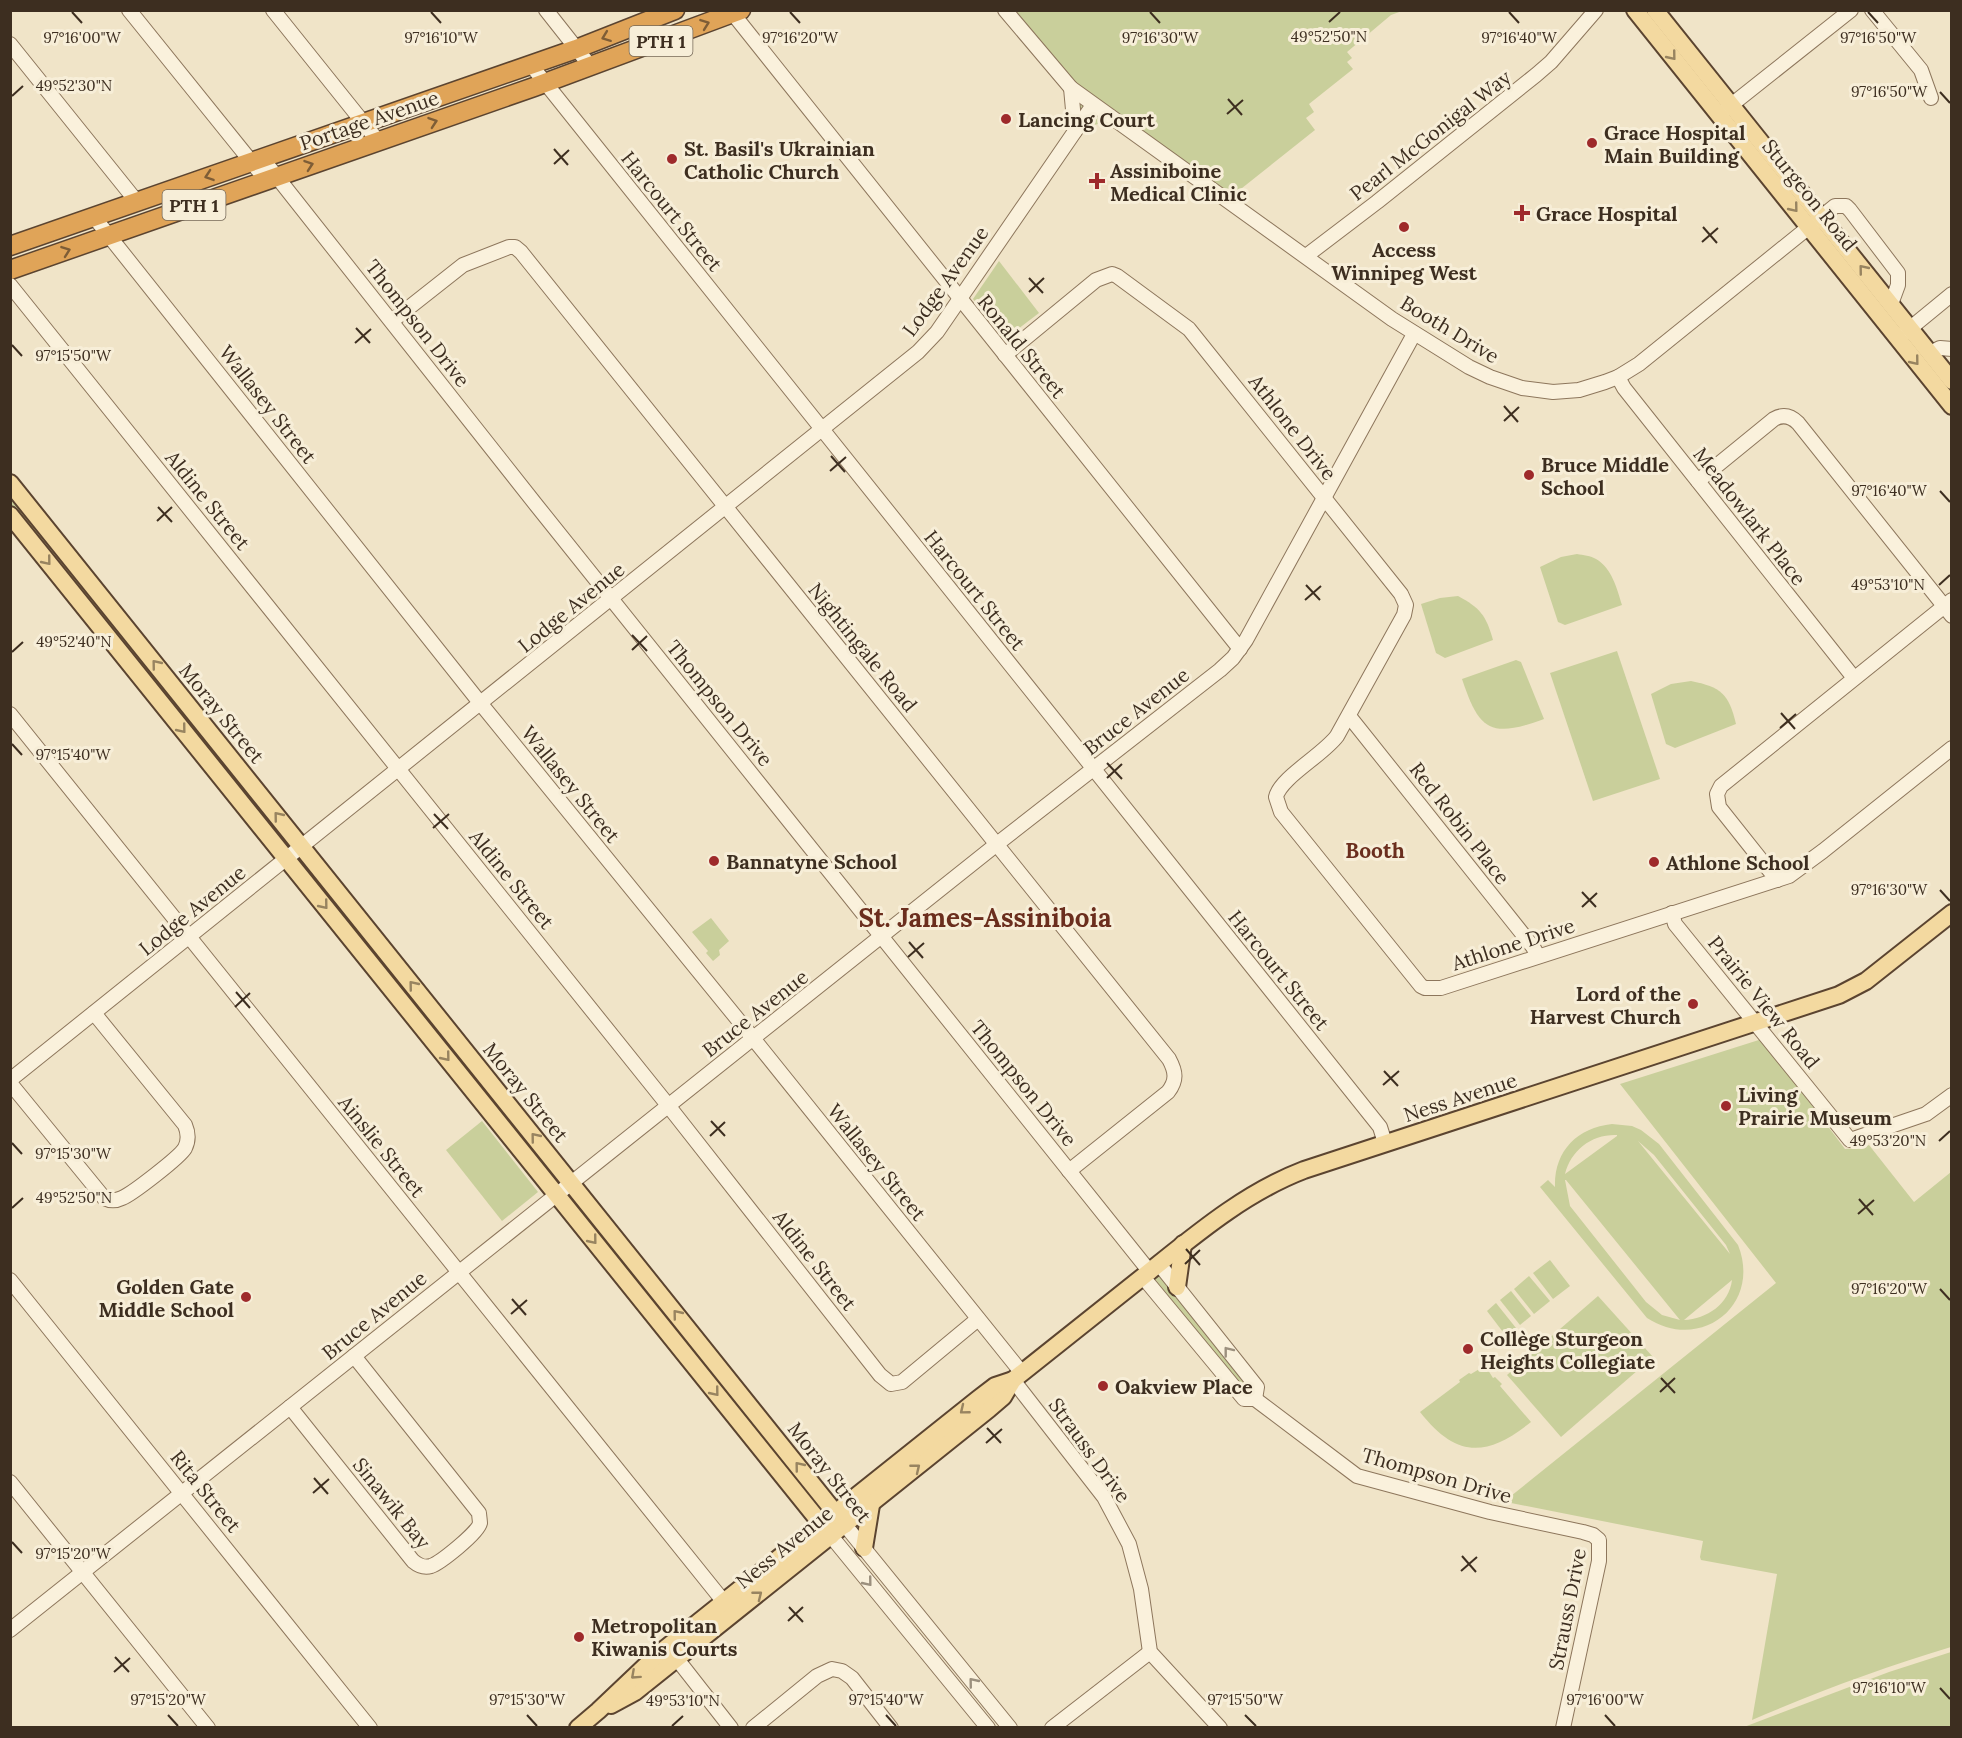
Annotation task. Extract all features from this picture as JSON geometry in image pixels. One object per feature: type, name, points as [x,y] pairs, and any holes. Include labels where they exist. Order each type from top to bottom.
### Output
[{"type":"highway","name":"Portage Avenue","points":[[10,246],[531,65],[675,10]]},
{"type":"highway","name":"Portage Avenue","points":[[17,268],[591,67],[734,12]]},
{"type":"main road","name":"Sturgeon Road","points":[[1635,10],[1725,110],[1904,333],[1952,406]]},
{"type":"main road","name":"Sturgeon Road","points":[[1655,10],[1725,110]]},
{"type":"main road","name":"Sturgeon Road","points":[[1814,221],[1891,304],[1904,333],[1930,353],[1952,381]]},
{"type":"main road","name":"Moray Street","points":[[10,483],[841,1518]]},
{"type":"main road","name":"Moray Street","points":[[10,515],[826,1530]]},
{"type":"main road","name":"Ness Avenue","points":[[598,1712],[635,1692],[677,1659],[995,1386],[1017,1376],[1183,1244],[1260,1190],[1296,1173],[1385,1143],[1823,1001],[1852,989],[1890,963],[1952,913]]},
{"type":"main road","points":[[1177,1287],[1183,1244]]},
{"type":"main road","name":"Ness Avenue","points":[[841,1518],[871,1505],[1003,1397],[1017,1376]]},
{"type":"main road","points":[[864,1548],[871,1505]]},
{"type":"main road","name":"Ness Avenue","points":[[578,1728],[598,1712],[656,1656],[724,1602],[826,1530]]},
{"type":"street","name":"Thompson Drive","points":[[129,10],[392,321],[1150,1271],[1244,1399],[1256,1399],[1357,1476],[1490,1512],[1593,1536]]},
{"type":"street","points":[[273,10],[378,141]]},
{"type":"street","points":[[546,10],[591,67]]},
{"type":"street","name":"Booth Drive","points":[[1005,10],[1071,88],[1094,105],[1414,334],[1469,367],[1522,388],[1539,391],[1567,391],[1618,377],[1639,364],[1814,221]]},
{"type":"street","name":"Pearl McGonigal Way","points":[[1306,256],[1536,75],[1551,62],[1596,10]]},
{"type":"street","points":[[1725,110],[1851,10]]},
{"type":"street","points":[[1872,10],[1921,70],[1931,98]]},
{"type":"street","name":"Ronald Street","points":[[734,12],[1240,649]]},
{"type":"street","points":[[10,44],[137,202]]},
{"type":"street","name":"Harcourt Street","points":[[531,65],[1380,1128],[1385,1143]]},
{"type":"street","points":[[1071,88],[1075,131]]},
{"type":"street","name":"Lodge Avenue","points":[[10,1082],[929,342],[1094,105]]},
{"type":"street","name":"Sturgeon Road","points":[[1814,221],[1835,206],[1846,206],[1850,210],[1898,273],[1898,285],[1891,304]]},
{"type":"street","name":"Wallasey Street","points":[[94,217],[481,704],[978,1319],[1017,1376]]},
{"type":"street","name":"Nightingale Road","points":[[392,321],[463,265],[506,248],[517,249],[1169,1059],[1175,1070],[1175,1082],[1168,1092],[1069,1171]]},
{"type":"street","points":[[10,251],[17,268]]},
{"type":"street","name":"Athlone Drive","points":[[1005,355],[1096,280],[1112,274],[1118,276],[1189,329],[1401,594],[1406,605],[1404,615],[1330,746]]},
{"type":"street","name":"Aldine Street","points":[[10,285],[887,1381],[896,1384],[902,1382],[978,1319]]},
{"type":"street","points":[[1904,333],[1952,294]]},
{"type":"street","name":"Bruce Avenue","points":[[10,1630],[997,844],[1220,670],[1240,649],[1414,334]]},
{"type":"street","points":[[1930,353],[1940,348],[1952,349]]},
{"type":"street","name":"Meadowlark Place","points":[[1618,377],[1624,388],[1854,678]]},
{"type":"street","points":[[1698,481],[1774,419],[1785,416],[1791,418],[1806,433],[1949,608],[1854,678],[1721,786],[1717,794],[1719,807],[1777,880]]},
{"type":"street","name":"Ainslie Street","points":[[10,714],[724,1602]]},
{"type":"street","name":"Red Robin Place","points":[[1349,716],[1533,947],[1538,957]]},
{"type":"street","name":"Athlone Drive","points":[[1370,741],[1354,735],[1330,746],[1281,786],[1276,797],[1277,806],[1421,986],[1425,988],[1441,988],[1777,880],[1798,870],[1952,748]]},
{"type":"street","name":"Prairie View Road","points":[[1671,913],[1675,924],[1850,1140],[1926,1113],[1952,1095]]},
{"type":"street","points":[[10,1082],[104,1198],[110,1201],[125,1197],[176,1156],[187,1142],[188,1131],[185,1125],[94,1013]]},
{"type":"street","name":"Thompson Drive","points":[[1150,1271],[1177,1287],[1257,1387],[1256,1399]]},
{"type":"street","name":"Rita Street","points":[[10,1280],[370,1728]]},
{"type":"street","name":"Sinawik Bay","points":[[290,1407],[413,1562],[423,1567],[432,1566],[441,1560],[476,1530],[480,1522],[479,1513],[354,1356]]},
{"type":"street","name":"Strauss Drive","points":[[1017,1376],[1104,1497],[1129,1544],[1143,1598],[1150,1652]]},
{"type":"street","points":[[10,1482],[208,1728]]},
{"type":"street","name":"Moray Street","points":[[841,1518],[1010,1728]]},
{"type":"street","name":"Moray Street","points":[[826,1530],[988,1728]]},
{"type":"street","name":"Strauss Drive","points":[[1563,1728],[1599,1561],[1599,1540],[1593,1536]]},
{"type":"street","points":[[1052,1728],[1150,1652],[1220,1728]]},
{"type":"street","points":[[677,1659],[731,1728]]},
{"type":"street","points":[[753,1728],[817,1676],[832,1669],[842,1671],[852,1678],[891,1728]]},
{"type":"green space","points":[[1005,11],[1402,11],[1391,15],[1347,52],[1352,58],[1347,62],[1353,69],[1309,104],[1314,112],[1306,118],[1315,130],[1227,200],[1114,119],[1075,131],[1071,88]]},
{"type":"green space","points":[[999,261],[1039,313],[1005,339],[973,299]]},
{"type":"green space","points":[[10,494],[254,796],[249,798],[223,770],[11,504]]},
{"type":"green space","points":[[1577,554],[1594,558],[1602,563],[1613,579],[1622,605],[1565,625],[1558,622],[1540,567],[1561,557]]},
{"type":"green space","points":[[1458,596],[1472,604],[1481,613],[1488,624],[1493,640],[1445,658],[1436,653],[1421,604],[1440,598]]},
{"type":"green space","points":[[1617,651],[1660,779],[1593,801],[1550,673]]},
{"type":"green space","points":[[1516,660],[1521,662],[1544,719],[1511,728],[1499,729],[1489,726],[1474,710],[1462,679]]},
{"type":"green space","points":[[1691,681],[1717,689],[1727,699],[1736,724],[1675,748],[1666,744],[1651,694],[1671,684]]},
{"type":"green space","points":[[341,911],[367,938],[522,1131],[519,1134],[497,1111],[338,913]]},
{"type":"green space","points":[[711,918],[729,941],[719,950],[720,955],[713,961],[706,953],[708,951],[692,932]]},
{"type":"green space","name":"Living Prairie Museum","points":[[1762,1039],[1845,1149],[1869,1145],[1914,1202],[1951,1172],[1951,1647],[1851,1680],[1752,1720],[1777,1574],[1701,1560],[1703,1541],[1506,1502],[1508,1501],[1506,1500],[1776,1283],[1620,1084]]},
{"type":"green space","points":[[482,1121],[538,1192],[502,1221],[446,1150]]},
{"type":"green space","points":[[1612,1124],[1632,1126],[1659,1144],[1738,1245],[1743,1267],[1742,1287],[1734,1304],[1722,1317],[1706,1326],[1687,1330],[1667,1327],[1647,1318],[1540,1187],[1548,1180],[1555,1187],[1556,1174],[1563,1152],[1578,1136],[1599,1126]],"holes":[[[1608,1135],[1617,1136],[1565,1174],[1577,1151],[1591,1141]],[[1638,1141],[1654,1155],[1726,1245],[1730,1254]],[[1565,1180],[1680,1320],[1662,1315],[1646,1302],[1570,1206]],[[1732,1280],[1730,1289],[1716,1309],[1701,1317],[1684,1320]]]},
{"type":"green space","points":[[1550,1260],[1570,1286],[1553,1299],[1533,1273]]},
{"type":"green space","points":[[1159,1264],[1257,1387],[1244,1399],[1149,1284]]},
{"type":"green space","points":[[1529,1276],[1550,1301],[1534,1314],[1514,1289]]},
{"type":"green space","points":[[1511,1291],[1531,1316],[1520,1325],[1500,1300]]},
{"type":"green space","points":[[1598,1296],[1653,1357],[1561,1437],[1507,1375]]},
{"type":"green space","points":[[1496,1303],[1516,1328],[1506,1336],[1487,1311]]},
{"type":"green space","points":[[1481,1368],[1488,1370],[1493,1378],[1495,1377],[1502,1384],[1500,1386],[1531,1422],[1500,1442],[1486,1447],[1473,1448],[1460,1445],[1447,1438],[1420,1412],[1460,1382],[1459,1380]]},
{"type":"green space","points":[[1951,1652],[1951,1727],[1744,1727],[1889,1672]]},
{"type":"place","name":"Lancing Court","points":[[1006,119]]},
{"type":"place","name":"Grace Hospital Main Building","points":[[1592,143]]},
{"type":"place","name":"St. Basil's Ukrainian Catholic Church","points":[[672,159]]},
{"type":"place","name":"Assiniboine Medical Clinic","points":[[1097,181]]},
{"type":"place","name":"Grace Hospital","points":[[1522,213]]},
{"type":"place","name":"Access Winnipeg West","points":[[1404,227]]},
{"type":"place","name":"Bruce Middle School","points":[[1529,475]]},
{"type":"place","name":"Bannatyne School","points":[[714,861]]},
{"type":"place","name":"Athlone School","points":[[1654,862]]},
{"type":"place","name":"Lord of the Harvest Church","points":[[1693,1004]]},
{"type":"place","name":"Living Prairie Museum","points":[[1726,1106]]},
{"type":"place","name":"Golden Gate Middle School","points":[[246,1297]]},
{"type":"place","name":"Collège Sturgeon Heights Collegiate","points":[[1468,1349]]},
{"type":"place","name":"Oakview Place","points":[[1103,1386]]},
{"type":"place","name":"Metropolitan Kiwanis Courts","points":[[579,1637]]},
{"type":"district","name":"Booth","points":[[1375,850]]},
{"type":"district","name":"St. James-Assiniboia","points":[[985,917]]}]
